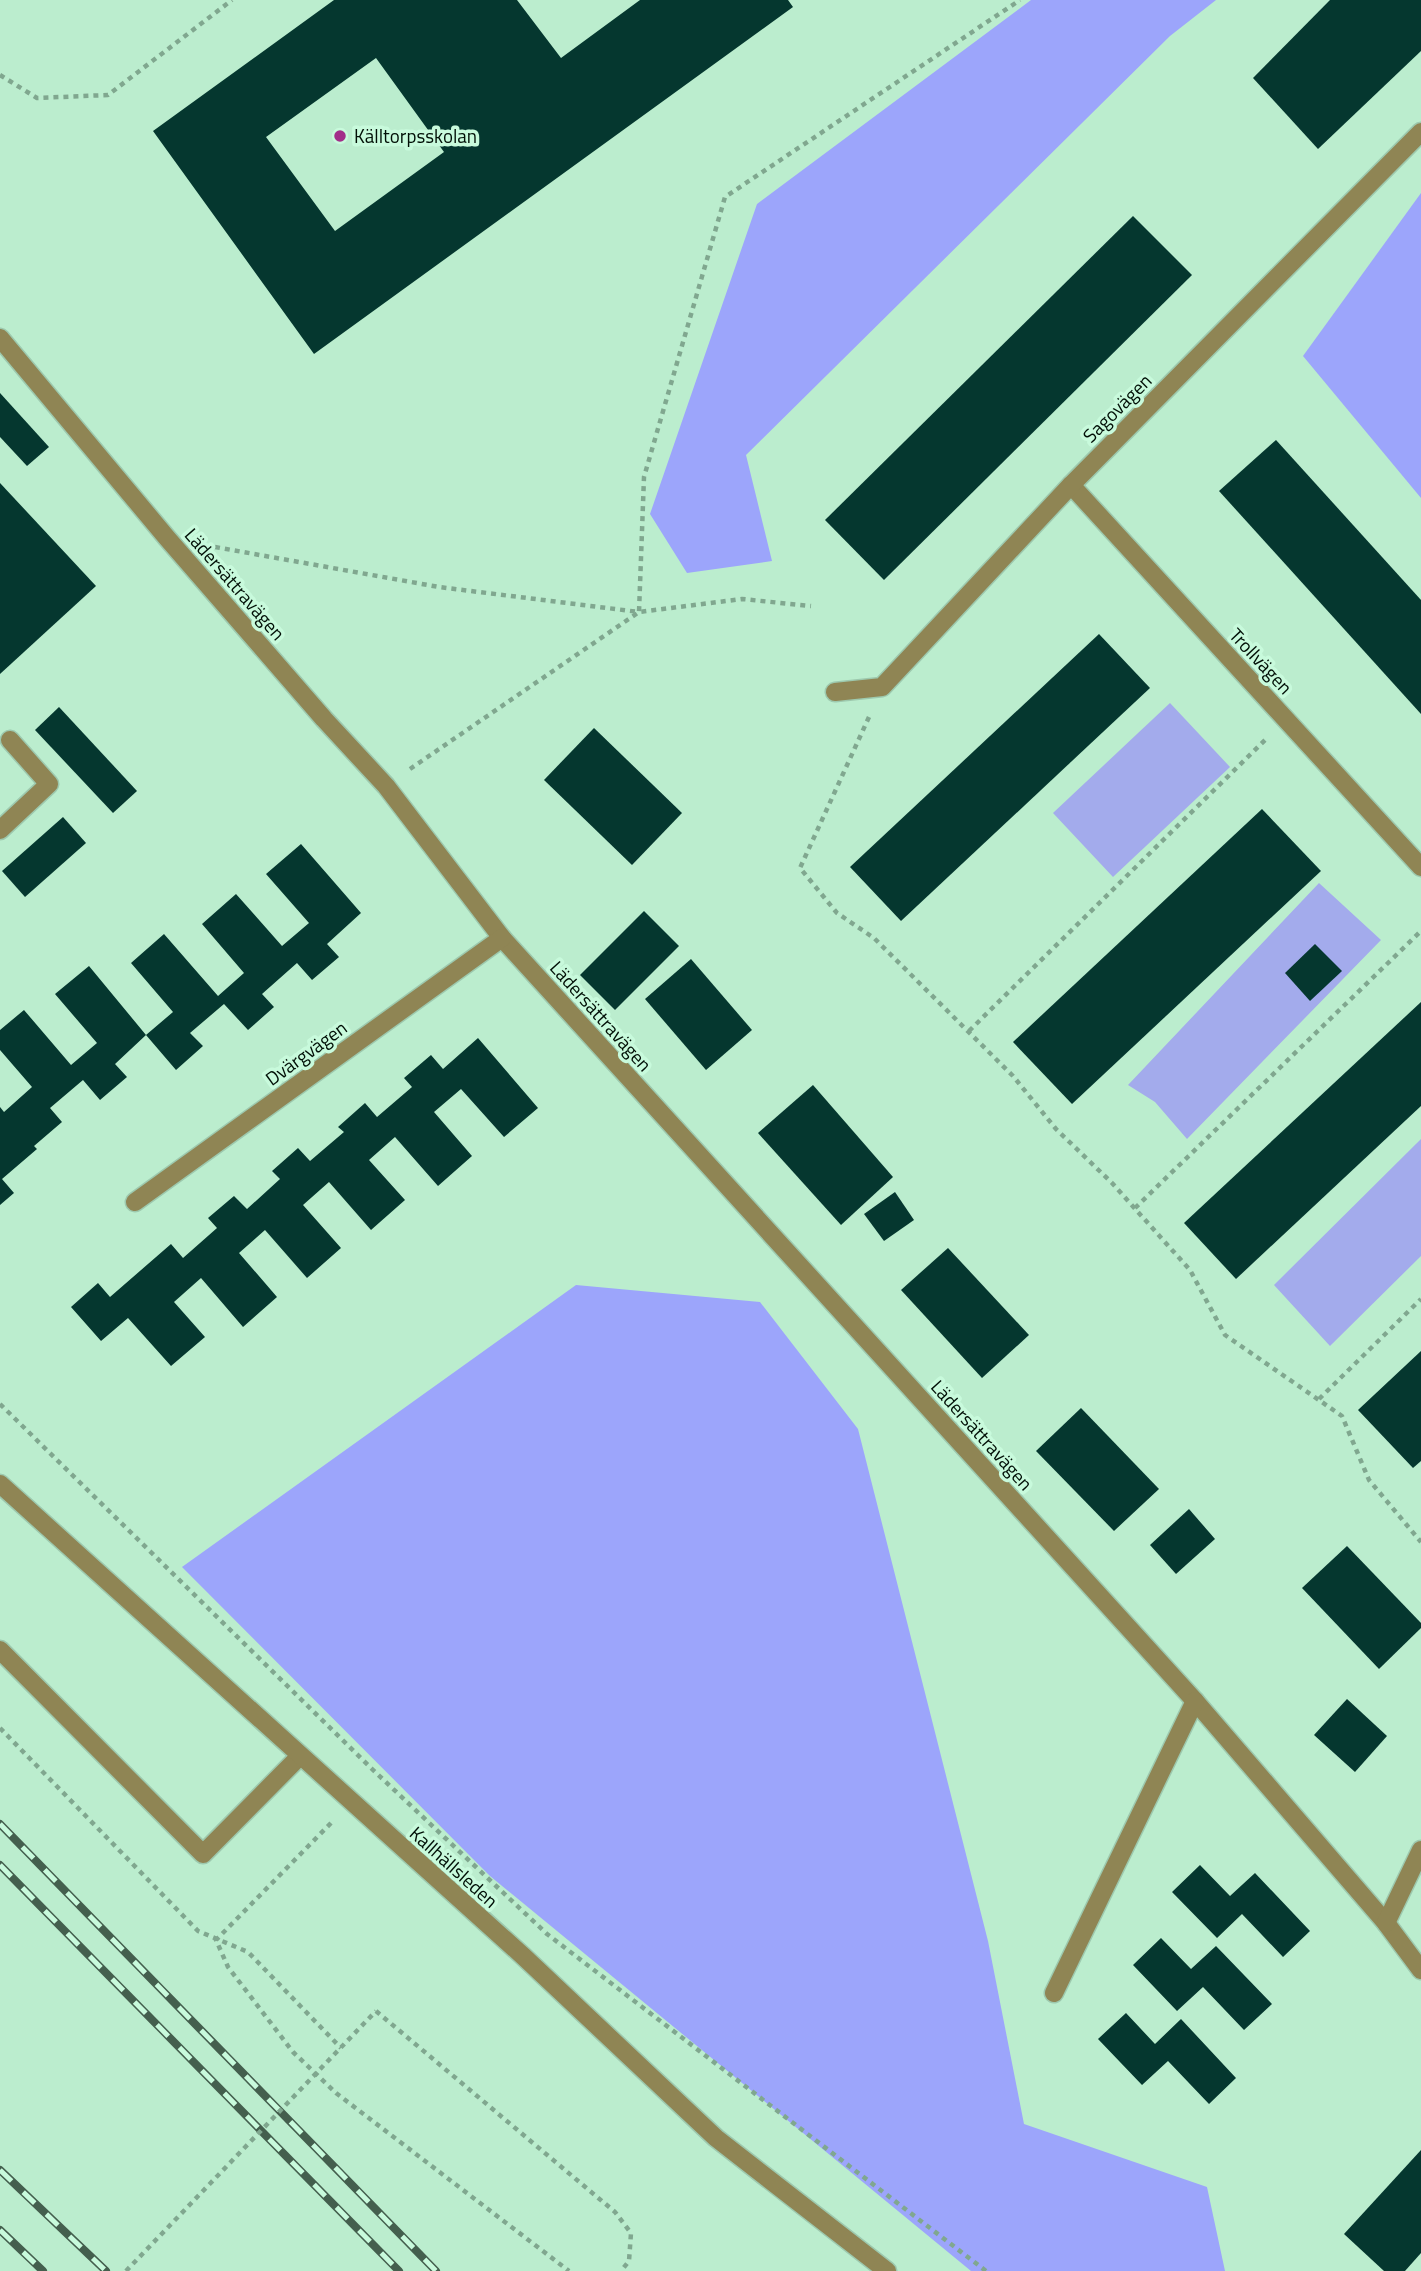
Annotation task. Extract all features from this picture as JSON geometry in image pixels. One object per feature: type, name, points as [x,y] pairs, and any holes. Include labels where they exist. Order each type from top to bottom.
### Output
[{"type":"street","name":"Sagovägen","points":[[882,687],[1070,485],[1421,132]]},
{"type":"street","name":"Lädersättravägen","points":[[0,338],[167,538],[324,719],[386,786],[502,938],[1195,1701],[1386,1923],[1421,1970]]},
{"type":"street","name":"Trollvägen","points":[[1070,485],[1421,867]]},
{"type":"street","points":[[835,692],[882,687]]},
{"type":"street","points":[[0,830],[49,784],[10,740]]},
{"type":"street","name":"Dvärgvägen","points":[[135,1202],[502,938]]},
{"type":"street","name":"Kallhällsleden","points":[[0,1484],[523,1956],[716,2138],[887,2271]]},
{"type":"street","points":[[0,1650],[203,1854],[300,1756]]},
{"type":"street","points":[[1054,1993],[1195,1701]]},
{"type":"street","points":[[1386,1923],[1421,1850]]},
{"type":"path","points":[[0,75],[37,98],[108,95],[232,0]]},
{"type":"path","points":[[639,612],[644,477],[725,197],[1020,0]]},
{"type":"path","points":[[167,538],[439,587],[639,612],[741,599],[811,606]]},
{"type":"path","points":[[386,786],[639,612]]},
{"type":"path","points":[[882,687],[800,868],[837,913],[874,938],[969,1031],[1013,1076],[1056,1129],[1135,1208],[1190,1270],[1225,1335],[1342,1416],[1369,1480],[1421,1542]]},
{"type":"path","points":[[969,1031],[1286,719]]},
{"type":"path","points":[[1135,1208],[1421,931]]},
{"type":"path","points":[[1319,1399],[1421,1299]]},
{"type":"path","points":[[0,1404],[372,1769],[547,1934],[986,2271]]},
{"type":"path","points":[[0,1728],[198,1931],[248,1952],[341,2048]]},
{"type":"path","points":[[216,1940],[351,1802],[372,1769]]},
{"type":"path","points":[[216,1940],[228,1967],[293,2052],[335,2093],[569,2271]]},
{"type":"path","points":[[126,2271],[376,2011],[615,2212],[631,2233],[629,2261],[621,2271]]},
{"type":"shaded area","points":[[1031,0],[1216,0],[1170,36],[746,455],[772,561],[687,573],[650,514],[757,204]]},
{"type":"shaded area","points":[[1421,193],[1421,498],[1303,356]]},
{"type":"shaded area","points":[[1170,703],[1230,767],[1113,877],[1053,813]]},
{"type":"shaded area","points":[[1319,883],[1381,940],[1187,1139],[1155,1102],[1128,1085]]},
{"type":"shaded area","points":[[1421,1139],[1421,1256],[1330,1346],[1274,1285]]},
{"type":"shaded area","points":[[576,1285],[760,1302],[858,1429],[988,1941],[1024,2124],[1207,2187],[1225,2271],[971,2271],[490,1876],[182,1567]]},
{"type":"building","points":[[334,0],[517,0],[561,58],[640,0],[788,0],[793,7],[314,354],[153,131]],"holes":[[[376,58],[444,152],[335,231],[266,137]]]},
{"type":"building","points":[[1330,0],[1421,0],[1421,51],[1318,149],[1253,78]]},
{"type":"building","points":[[1133,216],[1192,275],[884,580],[825,520]]},
{"type":"building","points":[[0,393],[49,447],[27,466],[0,437]]},
{"type":"building","points":[[1276,440],[1421,600],[1421,714],[1219,491]]},
{"type":"building","points":[[0,483],[96,586],[0,674]]},
{"type":"building","points":[[1099,634],[1150,688],[901,921],[850,867]]},
{"type":"building","points":[[59,707],[137,791],[113,813],[35,730]]},
{"type":"building","points":[[594,728],[682,813],[632,865],[544,780]]},
{"type":"building","points":[[1262,809],[1321,871],[1072,1104],[1013,1042]]},
{"type":"building","points":[[63,817],[86,843],[25,897],[2,871]]},
{"type":"building","points":[[301,844],[361,913],[327,944],[339,957],[312,980],[297,963],[262,994],[274,1007],[248,1030],[224,1004],[190,1033],[203,1046],[176,1070],[146,1035],[173,1012],[131,963],[164,934],[218,996],[244,973],[202,924],[236,894],[282,946],[309,923],[266,874]]},
{"type":"building","points":[[644,911],[679,946],[615,1010],[580,975]]},
{"type":"building","points":[[1315,944],[1342,971],[1310,1001],[1285,973]]},
{"type":"building","points":[[691,959],[752,1030],[706,1070],[645,999]]},
{"type":"building","points":[[89,966],[146,1035],[115,1064],[127,1077],[100,1100],[83,1080],[50,1108],[62,1122],[34,1146],[37,1149],[2,1179],[14,1193],[0,1205],[0,1107],[4,1112],[32,1087],[0,1050],[0,1030],[24,1010],[71,1065],[97,1043],[55,994]]},
{"type":"building","points":[[1421,1002],[1421,1106],[1236,1279],[1184,1223]]},
{"type":"building","points":[[478,1038],[538,1108],[504,1137],[461,1089],[434,1112],[472,1156],[438,1186],[395,1137],[369,1160],[405,1200],[371,1230],[329,1182],[303,1205],[341,1248],[307,1278],[265,1230],[239,1253],[277,1297],[243,1327],[201,1278],[174,1302],[205,1337],[171,1366],[128,1318],[101,1341],[71,1307],[98,1283],[110,1297],[171,1244],[183,1258],[217,1228],[208,1218],[234,1196],[247,1209],[280,1179],[272,1171],[298,1148],[310,1161],[344,1132],[338,1127],[365,1103],[377,1117],[412,1087],[404,1078],[431,1055],[443,1069]]},
{"type":"building","points":[[813,1085],[893,1177],[841,1225],[758,1133]]},
{"type":"building","points":[[895,1192],[914,1220],[884,1241],[864,1214]]},
{"type":"building","points":[[948,1248],[1029,1335],[982,1378],[901,1290]]},
{"type":"building","points":[[1421,1351],[1421,1461],[1413,1468],[1358,1410]]},
{"type":"building","points":[[1081,1408],[1159,1489],[1114,1531],[1036,1451]]},
{"type":"building","points":[[1189,1509],[1215,1539],[1176,1574],[1150,1545]]},
{"type":"building","points":[[1347,1546],[1421,1623],[1421,1628],[1379,1669],[1302,1588]]},
{"type":"building","points":[[1347,1699],[1387,1736],[1355,1772],[1314,1735]]},
{"type":"building","points":[[1200,1865],[1230,1896],[1255,1873],[1310,1931],[1283,1957],[1242,1914],[1217,1938],[1172,1892]]},
{"type":"building","points":[[1161,1938],[1191,1969],[1216,1946],[1272,2004],[1244,2030],[1203,1987],[1177,2011],[1133,1965]]},
{"type":"building","points":[[1126,2013],[1155,2044],[1181,2019],[1236,2078],[1209,2104],[1168,2061],[1142,2085],[1098,2039]]},
{"type":"building","points":[[1421,2150],[1421,2253],[1405,2271],[1384,2271],[1344,2234]]},
{"type":"railway","points":[[0,1824],[436,2271]]},
{"type":"railway","points":[[0,1865],[399,2271]]},
{"type":"railway","points":[[0,2170],[106,2271]]},
{"type":"railway","points":[[0,2230],[43,2271]]},
{"type":"place","name":"Källtorpsskolan","points":[[340,136]]}]
